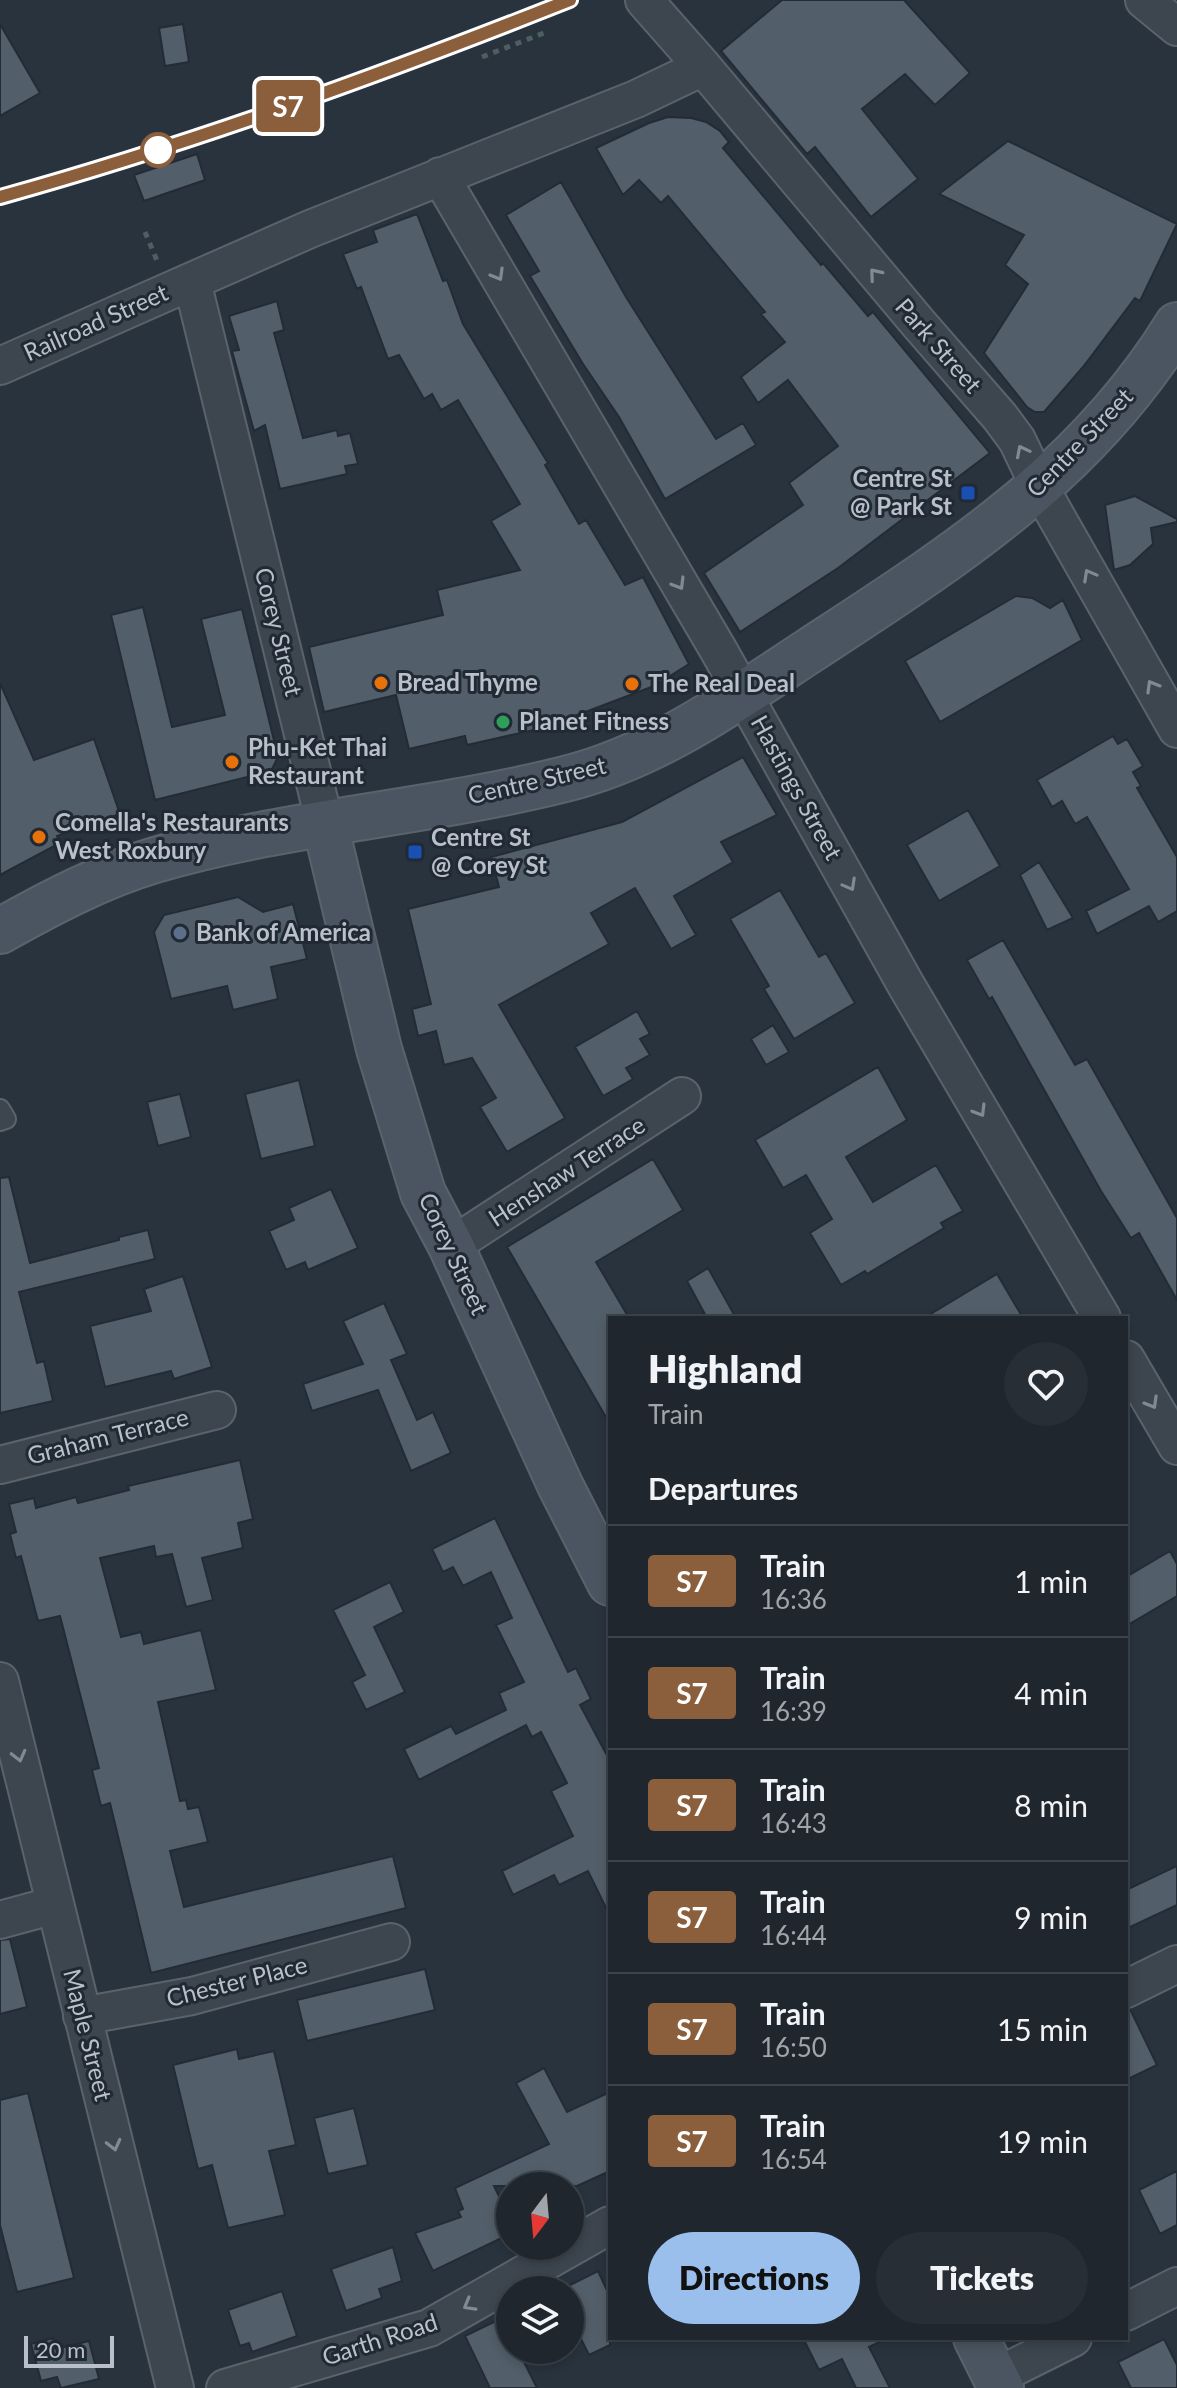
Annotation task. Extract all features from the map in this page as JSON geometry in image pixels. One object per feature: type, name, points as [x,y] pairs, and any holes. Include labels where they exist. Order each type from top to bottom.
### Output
[{"type":"main road","name":"Centre Street","points":[[0,931],[81,889],[141,865],[224,843],[531,786],[578,775],[657,745],[744,695],[953,555],[1040,488],[1103,426],[1150,366],[1177,325]]},
{"type":"main road","name":"Corey Street","points":[[325,824],[393,1101],[423,1193],[451,1246],[560,1485],[608,1579]]},
{"type":"main road","points":[[977,2340],[998,2382]]},
{"type":"street","name":"Park Street","points":[[644,0],[1017,440],[1040,488],[1177,729]]},
{"type":"street","points":[[1144,0],[1177,27]]},
{"type":"street","points":[[192,281],[440,176],[636,99],[703,67]]},
{"type":"street","name":"Hastings Street","points":[[440,176],[744,695],[906,985],[1101,1316]]},
{"type":"street","name":"Railroad Street","points":[[0,366],[192,281]]},
{"type":"street","name":"Corey Street","points":[[192,281],[325,824]]},
{"type":"street","name":"Henshaw Terrace","points":[[451,1246],[682,1096]]},
{"type":"street","points":[[1128,1362],[1177,1446]]},
{"type":"street","name":"Graham Terrace","points":[[0,1465],[217,1410]]},
{"type":"street","name":"Maple Street","points":[[0,1681],[175,2388]]},
{"type":"street","points":[[0,1920],[55,1905]]},
{"type":"street","name":"Chester Place","points":[[82,2016],[192,1996],[391,1942]]},
{"type":"street","points":[[1128,1988],[1177,1964]]},
{"type":"street","name":"Garth Road","points":[[225,2388],[429,2328],[608,2226]]},
{"type":"street","points":[[1128,2311],[1177,2286]]},
{"type":"street","points":[[998,2382],[1070,2340]]},
{"type":"lane","points":[[0,1109],[6,1119],[0,1121]]},
{"type":"path","points":[[482,57],[549,31]]},
{"type":"path","points":[[145,232],[158,264]]},
{"type":"building","points":[[782,0],[904,0],[970,73],[935,105],[905,74],[862,109],[918,179],[871,217],[815,147],[807,154],[721,51]]},
{"type":"building","points":[[0,24],[40,93],[0,116]]},
{"type":"building","points":[[183,24],[189,62],[165,66],[159,28]]},
{"type":"building","points":[[668,117],[706,122],[720,131],[729,142],[723,148],[821,265],[823,263],[868,316],[873,312],[990,453],[838,568],[740,632],[704,573],[803,505],[789,483],[838,446],[788,380],[758,403],[741,377],[785,342],[761,314],[765,312],[668,196],[661,203],[639,180],[623,195],[596,148]]},
{"type":"building","points":[[1008,141],[1177,224],[1140,301],[1135,298],[1083,367],[1044,412],[1035,412],[1027,407],[984,353],[1028,284],[1005,265],[1024,235],[939,194]]},
{"type":"building","points":[[197,154],[205,180],[144,201],[134,175]]},
{"type":"building","points":[[561,182],[626,297],[716,439],[743,423],[756,445],[665,499],[619,417],[530,276],[539,271],[506,215]]},
{"type":"building","points":[[417,214],[463,324],[548,463],[545,465],[579,524],[586,520],[625,585],[643,577],[689,664],[654,686],[543,728],[467,745],[465,736],[409,749],[396,695],[324,712],[309,647],[443,615],[437,590],[520,570],[491,521],[520,504],[458,400],[441,410],[432,394],[424,399],[399,355],[388,359],[361,287],[357,289],[343,254],[377,242],[373,230]]},
{"type":"building","points":[[277,301],[284,330],[274,333],[303,438],[337,430],[338,436],[350,433],[358,464],[345,466],[347,474],[280,489],[265,425],[254,431],[232,351],[239,350],[229,316]]},
{"type":"building","points":[[1135,496],[1177,519],[1177,522],[1151,528],[1153,544],[1130,565],[1114,570],[1105,505]]},
{"type":"building","points":[[1016,596],[1032,598],[1050,608],[1063,600],[1082,640],[940,722],[905,661]]},
{"type":"building","points":[[143,607],[172,727],[225,715],[201,619],[242,609],[278,757],[271,771],[155,800],[111,615]]},
{"type":"building","points":[[0,683],[34,760],[94,739],[120,814],[57,836],[60,843],[0,875]]},
{"type":"building","points":[[1113,736],[1118,744],[1127,739],[1143,766],[1133,772],[1141,786],[1137,788],[1177,857],[1177,911],[1158,922],[1149,906],[1097,934],[1086,911],[1129,889],[1087,817],[1075,824],[1062,801],[1052,807],[1037,780]]},
{"type":"building","points":[[743,757],[777,815],[721,842],[733,862],[674,896],[696,935],[671,949],[635,888],[591,913],[609,944],[499,1005],[565,1118],[507,1152],[480,1107],[496,1098],[472,1058],[444,1065],[436,1031],[418,1036],[412,1009],[431,1004],[408,909],[499,887],[491,857],[622,822]]},
{"type":"building","points":[[968,810],[1000,866],[939,901],[907,845]]},
{"type":"building","points":[[1039,862],[1073,918],[1047,930],[1020,875]]},
{"type":"building","points":[[780,890],[819,957],[826,953],[855,1003],[794,1039],[764,989],[769,986],[730,919]]},
{"type":"building","points":[[238,897],[263,912],[293,904],[307,959],[271,967],[278,999],[233,1010],[227,986],[171,999],[154,932],[164,915]]},
{"type":"building","points":[[1003,940],[1075,1065],[1087,1059],[1177,1218],[1177,1300],[1139,1233],[1131,1238],[1101,1191],[992,997],[989,999],[967,960]]},
{"type":"building","points":[[637,1011],[650,1034],[640,1039],[650,1055],[626,1068],[633,1079],[603,1096],[575,1047]]},
{"type":"building","points":[[773,1025],[789,1052],[766,1065],[751,1039]]},
{"type":"building","points":[[878,1067],[907,1120],[846,1157],[873,1202],[936,1165],[963,1211],[941,1223],[944,1228],[867,1274],[865,1271],[841,1285],[810,1233],[832,1219],[806,1175],[783,1188],[755,1140]]},
{"type":"building","points":[[299,1080],[315,1146],[261,1159],[245,1094]]},
{"type":"building","points":[[180,1094],[191,1137],[158,1146],[147,1102]]},
{"type":"building","points":[[653,1159],[683,1210],[596,1262],[628,1316],[608,1316],[608,1421],[507,1247]]},
{"type":"building","points":[[9,1177],[30,1263],[148,1230],[155,1259],[19,1292],[37,1363],[44,1361],[53,1401],[0,1413],[0,1178]]},
{"type":"building","points":[[331,1189],[358,1248],[308,1270],[305,1262],[286,1270],[269,1231],[294,1220],[289,1208]]},
{"type":"building","points":[[708,1268],[735,1316],[706,1316],[687,1281]]},
{"type":"building","points":[[997,1274],[1022,1316],[927,1316]]},
{"type":"building","points":[[183,1276],[212,1367],[174,1379],[171,1371],[105,1387],[90,1326],[151,1311],[144,1289]]},
{"type":"building","points":[[384,1303],[407,1354],[391,1360],[417,1420],[433,1412],[451,1453],[411,1471],[378,1390],[312,1411],[303,1384],[363,1364],[343,1321]]},
{"type":"building","points":[[240,1460],[253,1519],[238,1523],[243,1548],[202,1558],[213,1600],[186,1607],[172,1554],[156,1557],[154,1546],[100,1558],[121,1637],[141,1632],[144,1644],[201,1630],[216,1690],[158,1702],[180,1801],[186,1800],[188,1809],[199,1807],[208,1842],[170,1851],[184,1907],[393,1856],[406,1908],[151,1973],[110,1803],[101,1806],[92,1770],[99,1768],[60,1616],[38,1621],[21,1556],[16,1558],[10,1534],[16,1532],[9,1504],[34,1498],[36,1508],[76,1497],[78,1503],[129,1490],[128,1486]]},
{"type":"building","points":[[495,1518],[568,1672],[576,1668],[591,1699],[580,1705],[608,1757],[608,1912],[588,1871],[559,1885],[554,1875],[513,1895],[502,1871],[573,1836],[551,1791],[567,1783],[541,1732],[532,1737],[526,1725],[419,1780],[404,1749],[451,1726],[456,1734],[506,1710],[499,1693],[524,1682],[496,1625],[512,1618],[491,1572],[463,1586],[453,1567],[443,1572],[432,1549]]},
{"type":"building","points":[[1170,1551],[1177,1564],[1177,1596],[1128,1625],[1128,1576]]},
{"type":"building","points":[[390,1582],[404,1612],[374,1627],[405,1692],[366,1710],[352,1682],[365,1675],[333,1610]]},
{"type":"building","points":[[1177,1866],[1177,1905],[1128,1928],[1128,1889]]},
{"type":"building","points":[[10,1939],[27,2007],[0,2014],[0,1940]]},
{"type":"building","points":[[425,1969],[435,2010],[307,2041],[297,2000]]},
{"type":"building","points":[[1128,2010],[1157,2065],[1128,2079]]},
{"type":"building","points":[[237,2049],[239,2059],[274,2051],[296,2145],[269,2151],[285,2215],[228,2228],[212,2165],[198,2169],[173,2065]]},
{"type":"building","points":[[544,2068],[567,2112],[608,2093],[608,2172],[584,2183],[584,2172],[496,2172],[496,2241],[433,2271],[415,2233],[461,2217],[458,2211],[463,2209],[455,2188],[549,2144],[516,2083]]},
{"type":"building","points":[[28,2093],[74,2278],[17,2292],[0,2225],[0,2100]]},
{"type":"building","points":[[354,2108],[368,2165],[328,2174],[314,2118]]},
{"type":"building","points":[[1177,2171],[1177,2225],[1160,2234],[1139,2190]]},
{"type":"building","points":[[393,2247],[402,2281],[379,2289],[382,2298],[346,2311],[331,2269]]},
{"type":"building","points":[[598,2271],[608,2293],[610,2345],[589,2355],[584,2345],[584,2278]]},
{"type":"building","points":[[282,2291],[297,2336],[252,2352],[249,2343],[240,2346],[228,2310]]},
{"type":"building","points":[[496,2321],[496,2364],[525,2364],[537,2388],[490,2388],[465,2336]]},
{"type":"building","points":[[53,2338],[56,2349],[89,2341],[99,2379],[61,2388],[57,2377],[41,2381],[31,2344]]},
{"type":"building","points":[[1164,2339],[1177,2365],[1177,2388],[1131,2388],[1118,2362]]},
{"type":"building","points":[[804,2340],[884,2340],[869,2347],[890,2388],[856,2388],[842,2359],[819,2370]]},
{"type":"railway","points":[[0,197],[145,154],[288,106],[570,0]]},
{"type":"train","name":"S7","points":[[0,197],[128,160],[274,111],[570,0]]},
{"type":"place","name":"Centre St @ Park St","points":[[968,493]]},
{"type":"place","name":"Bread Thyme","points":[[381,683]]},
{"type":"place","name":"The Real Deal","points":[[632,684]]},
{"type":"place","name":"Planet Fitness","points":[[503,722]]},
{"type":"place","name":"Phu-Ket Thai Restaurant","points":[[232,762]]},
{"type":"place","name":"Comella's Restaurants West Roxbury","points":[[39,837]]},
{"type":"place","name":"Centre St @ Corey St","points":[[415,852]]},
{"type":"place","name":"Bank of America","points":[[180,933]]}]
